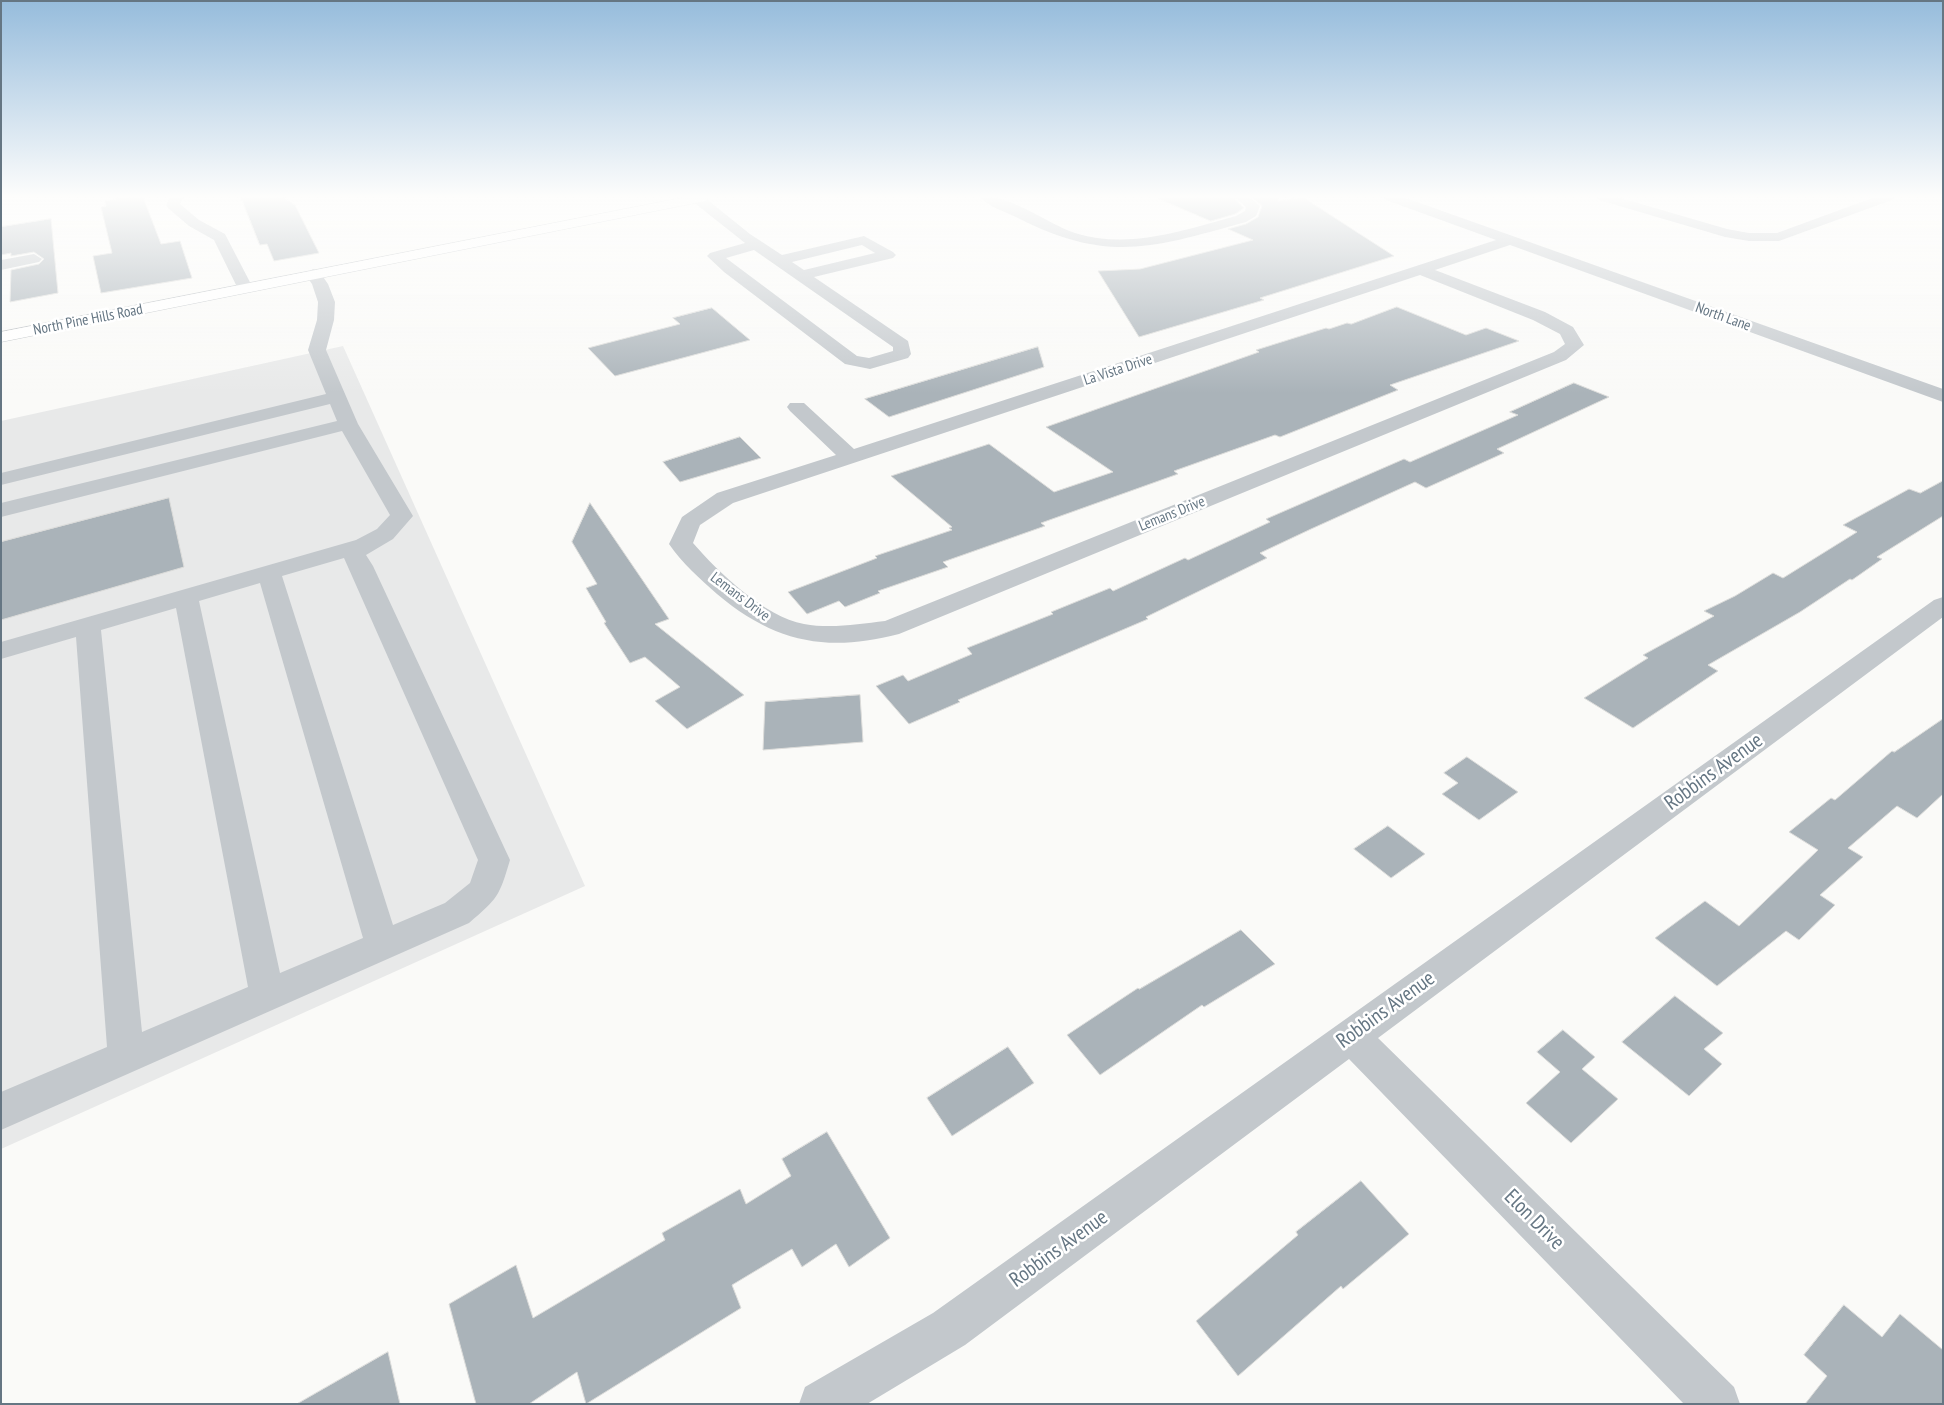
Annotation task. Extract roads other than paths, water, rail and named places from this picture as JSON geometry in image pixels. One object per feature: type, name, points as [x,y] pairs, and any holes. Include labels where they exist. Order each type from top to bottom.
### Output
[{"type":"main road","name":"North Pine Hills Road","points":[[1,337],[371,263]]},
{"type":"street","points":[[1,265],[14,263]]},
{"type":"street","points":[[233,263],[245,288]]},
{"type":"street","points":[[722,263],[851,360],[870,364],[902,354],[902,345],[780,263]]},
{"type":"street","points":[[800,276],[856,263]]},
{"type":"street","name":"La Vista Drive","points":[[725,498],[1444,263]]},
{"type":"street","name":"North Lane","points":[[1573,263],[1943,396]]},
{"type":"street","name":"Lemans Drive","points":[[725,498],[690,522],[681,544],[698,564],[766,619],[802,632],[841,634],[890,628],[1560,356],[1575,345],[1567,331],[1539,316],[1422,270]]},
{"type":"street","points":[[1,651],[364,544],[385,534],[402,516],[342,410],[317,350],[329,314],[322,286],[313,274]]},
{"type":"street","points":[[797,407],[852,457]]},
{"type":"street","points":[[1,479],[342,410]]},
{"type":"street","points":[[1,510],[342,410]]},
{"type":"street","points":[[1,1110],[457,913],[484,891],[494,860],[365,575],[353,554],[364,544]]},
{"type":"street","points":[[269,572],[382,945]]},
{"type":"street","points":[[186,596],[267,995]]},
{"type":"street","name":"Robbins Avenue","points":[[822,1404],[949,1330],[1943,605]]},
{"type":"street","points":[[88,626],[126,1056]]},
{"type":"street","name":"Elon Drive","points":[[1351,1036],[1716,1404]]}]
